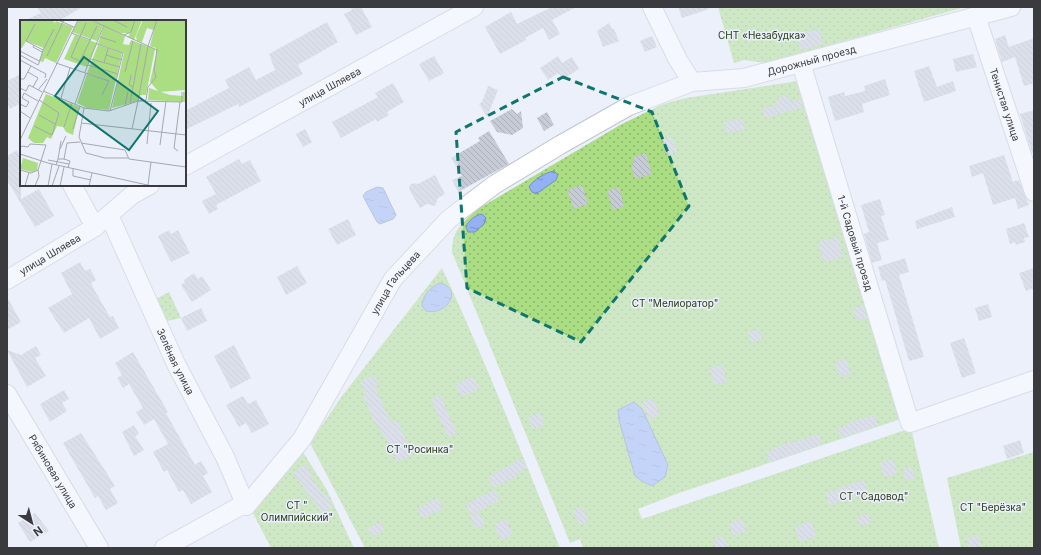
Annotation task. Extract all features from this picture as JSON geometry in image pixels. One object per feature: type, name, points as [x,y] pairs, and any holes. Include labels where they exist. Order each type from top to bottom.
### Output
[{"type":"street","name":"улица Шляева","points":[[186,165],[474,7]]},
{"type":"street","points":[[652,7],[674,53],[692,82]]},
{"type":"street","name":"Дорожный проезд","points":[[692,82],[744,78],[1011,7]]},
{"type":"street","name":"Тенистая улица","points":[[976,16],[1034,192]]},
{"type":"street","name":"1-й Садовый проезд","points":[[801,63],[910,423],[1034,380]]},
{"type":"street","name":"улица Гальцева","points":[[246,506],[302,438],[393,279],[449,219],[494,185],[629,106],[692,82]]},
{"type":"street","points":[[73,186],[95,227]]},
{"type":"street","name":"улица Шляева","points":[[7,280],[95,227],[132,195],[148,186]]},
{"type":"street","name":"Зелёная улица","points":[[109,215],[176,364],[225,457],[246,506]]},
{"type":"street","name":"Рябиновая улица","points":[[7,394],[99,548]]},
{"type":"street","points":[[164,548],[244,504],[246,506]]},
{"type":"highlighted area","points":[[563,77],[652,112],[689,206],[581,342],[467,288],[456,132]]},
{"type":"green space","name":"СНТ «Незабудка»","points":[[718,7],[965,7],[766,63],[744,60],[734,63]]},
{"type":"green space","name":"СТ \"Мелиоратор\"","points":[[798,81],[901,419],[679,493],[638,509],[642,519],[911,428],[939,548],[583,548],[580,539],[570,543],[452,252],[452,244],[456,232],[478,209],[620,125],[663,104],[686,98]]},
{"type":"green space","name":"СТ \"Росинка\"","points":[[442,268],[488,372],[560,548],[365,548],[310,443],[342,396]]},
{"type":"green space","points":[[169,292],[181,318],[167,321],[156,299]]},
{"type":"green space","name":"СТ \" Олимпийский\"","points":[[301,449],[327,490],[354,548],[271,548],[251,509]]},
{"type":"green space","name":"СТ \"Берёзка\"","points":[[1034,452],[1034,548],[961,548],[947,478]]},
{"type":"water","points":[[554,171],[558,175],[556,180],[536,194],[532,192],[529,187],[533,182]]},
{"type":"water","points":[[377,187],[383,188],[396,215],[393,219],[380,224],[377,222],[363,196],[366,192]]},
{"type":"water","points":[[482,214],[486,218],[484,224],[475,232],[468,232],[466,227],[468,223],[474,217]]},
{"type":"water","points":[[440,283],[447,286],[451,291],[452,296],[450,301],[440,310],[426,311],[422,306],[425,295],[430,289]]},
{"type":"water","points":[[634,402],[642,409],[668,465],[665,477],[652,486],[635,476],[619,420],[618,410]]},
{"type":"building","points":[[37,7],[82,7],[61,20],[25,20],[41,13]]},
{"type":"building","points":[[350,7],[361,7],[372,27],[356,35],[344,14],[352,10]]},
{"type":"building","points":[[552,7],[576,7],[552,20],[560,34],[549,40],[543,28],[525,38],[526,40],[500,54],[485,27],[511,12],[517,24]]},
{"type":"building","points":[[678,7],[708,7],[709,9],[682,18]]},
{"type":"building","points":[[327,22],[338,42],[298,65],[303,74],[239,107],[238,104],[186,130],[186,110],[229,88],[225,80],[249,67],[256,80],[275,70],[269,54]]},
{"type":"building","points":[[609,23],[612,29],[614,29],[619,41],[603,47],[597,31]]},
{"type":"building","points":[[819,29],[823,44],[800,50],[796,35]]},
{"type":"building","points":[[1005,35],[1009,47],[1034,38],[1034,83],[1024,86],[1015,57],[1002,62],[995,39]]},
{"type":"building","points":[[652,36],[657,47],[645,52],[640,41]]},
{"type":"building","points":[[973,54],[977,67],[956,72],[953,59]]},
{"type":"building","points":[[434,56],[444,73],[429,81],[419,64]]},
{"type":"building","points":[[558,56],[562,63],[572,57],[579,69],[563,79],[558,73],[548,80],[540,68]]},
{"type":"building","points":[[929,66],[937,87],[953,81],[956,91],[924,102],[914,71]]},
{"type":"building","points":[[20,74],[20,104],[10,109],[7,102],[7,81]]},
{"type":"building","points":[[885,79],[890,95],[862,104],[864,112],[835,121],[828,97],[844,92],[845,96],[865,91],[864,86]]},
{"type":"building","points":[[393,83],[404,102],[387,112],[389,115],[377,122],[376,119],[341,138],[332,122],[378,97],[375,93]]},
{"type":"building","points":[[488,86],[498,90],[487,117],[479,104],[482,102]]},
{"type":"building","points":[[788,95],[790,102],[801,99],[803,107],[765,118],[762,108],[777,105],[776,99]]},
{"type":"building","points":[[512,109],[517,114],[521,111],[523,128],[512,135],[497,132],[490,121]]},
{"type":"building","points":[[1034,110],[1034,152],[1032,153],[1020,114]]},
{"type":"building","points":[[547,112],[554,125],[544,131],[537,118]]},
{"type":"building","points":[[742,119],[745,129],[726,133],[724,122]]},
{"type":"building","points":[[305,129],[312,142],[303,147],[296,134]]},
{"type":"building","points":[[489,131],[509,164],[458,192],[452,180],[462,176],[451,158],[480,141],[478,138]]},
{"type":"building","points":[[672,137],[677,152],[667,155],[662,140]]},
{"type":"building","points":[[17,150],[20,155],[21,199],[39,189],[54,216],[35,227],[7,180],[7,156]]},
{"type":"building","points":[[646,153],[652,174],[635,179],[631,164],[634,163],[633,157]]},
{"type":"building","points":[[1004,155],[1013,182],[1019,180],[1029,205],[1018,209],[1015,198],[993,205],[983,173],[972,177],[969,166]]},
{"type":"building","points":[[239,159],[242,164],[250,160],[261,181],[216,205],[218,209],[209,214],[202,201],[216,194],[206,177]]},
{"type":"building","points":[[435,175],[445,194],[438,198],[435,206],[427,204],[420,208],[409,189],[410,185],[414,183],[418,184]]},
{"type":"building","points":[[582,185],[588,204],[574,209],[567,190]]},
{"type":"building","points":[[619,187],[624,206],[613,210],[607,191]]},
{"type":"building","points":[[880,199],[885,215],[881,216],[889,240],[877,243],[882,260],[872,263],[864,234],[869,232],[861,205]]},
{"type":"building","points":[[952,207],[955,217],[917,229],[915,221]]},
{"type":"building","points":[[348,219],[356,235],[337,245],[328,229]]},
{"type":"building","points":[[1024,223],[1029,237],[1024,238],[1025,242],[1016,245],[1015,242],[1010,244],[1006,229]]},
{"type":"building","points":[[169,230],[171,234],[178,230],[190,253],[171,262],[158,236]]},
{"type":"building","points":[[838,237],[843,257],[824,262],[818,242]]},
{"type":"building","points":[[905,258],[909,272],[899,275],[924,357],[909,361],[885,280],[882,281],[878,267]]},
{"type":"building","points":[[80,262],[85,271],[90,269],[96,280],[91,283],[110,317],[113,316],[119,328],[100,339],[89,318],[64,333],[48,308],[72,294],[61,273]]},
{"type":"building","points":[[297,266],[307,283],[286,295],[277,277]]},
{"type":"building","points":[[1034,268],[1034,288],[1026,291],[1019,273]]},
{"type":"building","points":[[194,273],[198,279],[202,276],[211,290],[192,302],[181,285],[185,282],[184,280]]},
{"type":"building","points":[[7,297],[21,322],[7,330]]},
{"type":"building","points":[[988,304],[992,317],[979,321],[975,308]]},
{"type":"building","points":[[863,305],[867,318],[857,321],[853,308]]},
{"type":"building","points":[[201,308],[207,321],[187,331],[181,318]]},
{"type":"building","points":[[759,329],[762,339],[751,343],[748,332]]},
{"type":"building","points":[[964,338],[976,373],[962,378],[950,343]]},
{"type":"building","points":[[234,345],[251,378],[231,389],[214,356]]},
{"type":"building","points":[[36,346],[41,355],[35,358],[46,376],[27,387],[7,350],[21,355]]},
{"type":"building","points":[[133,352],[168,412],[166,413],[195,465],[201,461],[208,473],[203,476],[212,492],[191,504],[183,490],[179,492],[167,470],[164,472],[153,452],[168,444],[154,419],[144,425],[136,412],[143,408],[129,384],[123,388],[117,378],[122,375],[115,363]]},
{"type":"building","points":[[846,359],[851,374],[840,377],[835,362]]},
{"type":"building","points":[[722,365],[727,382],[715,385],[710,368]]},
{"type":"building","points":[[374,375],[379,385],[375,387],[391,423],[397,420],[413,455],[397,462],[385,436],[384,437],[378,425],[376,426],[363,396],[366,395],[360,382]]},
{"type":"building","points":[[473,376],[479,389],[461,397],[455,384]]},
{"type":"building","points":[[64,390],[69,399],[62,403],[67,411],[50,422],[40,404]]},
{"type":"building","points":[[440,395],[457,433],[448,437],[431,399]]},
{"type":"building","points":[[243,396],[248,404],[256,400],[269,424],[252,433],[246,423],[239,427],[226,405]]},
{"type":"building","points":[[652,398],[660,414],[650,420],[641,403]]},
{"type":"building","points":[[541,413],[544,426],[531,429],[529,416]]},
{"type":"building","points":[[875,415],[878,426],[841,438],[837,429],[848,425],[847,423]]},
{"type":"building","points":[[134,425],[139,434],[135,436],[144,450],[134,456],[122,432]]},
{"type":"building","points":[[81,433],[115,486],[110,489],[118,503],[106,510],[98,496],[95,498],[63,443]]},
{"type":"building","points":[[819,434],[822,444],[770,463],[766,452],[791,441],[791,443]]},
{"type":"building","points":[[1020,440],[1024,453],[1007,459],[1003,446]]},
{"type":"building","points":[[522,458],[527,468],[517,473],[518,476],[493,488],[488,477]]},
{"type":"building","points":[[893,459],[897,474],[884,477],[880,463]]},
{"type":"building","points":[[305,464],[313,474],[310,476],[323,494],[325,493],[333,507],[322,513],[293,473]]},
{"type":"building","points":[[913,467],[915,478],[906,481],[903,470]]},
{"type":"building","points":[[864,480],[868,493],[829,505],[826,493]]},
{"type":"building","points":[[495,490],[500,500],[471,515],[466,504]]},
{"type":"building","points":[[437,498],[443,509],[422,518],[417,509]]},
{"type":"building","points":[[583,507],[588,522],[579,525],[573,510]]},
{"type":"building","points":[[479,512],[485,525],[476,529],[470,516]]},
{"type":"building","points":[[35,513],[49,531],[30,542],[18,523]]},
{"type":"building","points":[[868,514],[871,523],[860,526],[857,517]]},
{"type":"building","points":[[506,519],[513,535],[501,540],[494,525]]},
{"type":"building","points":[[742,519],[746,531],[733,536],[729,523]]},
{"type":"building","points":[[811,521],[816,536],[800,542],[795,527]]},
{"type":"building","points":[[381,522],[385,530],[372,537],[368,528]]},
{"type":"building","points":[[978,535],[981,546],[969,548],[966,539]]},
{"type":"building","points":[[724,536],[728,548],[717,548],[714,539]]},
{"type":"park label","name":"СТ \"Садовод\"","points":[[874,496]]}]
